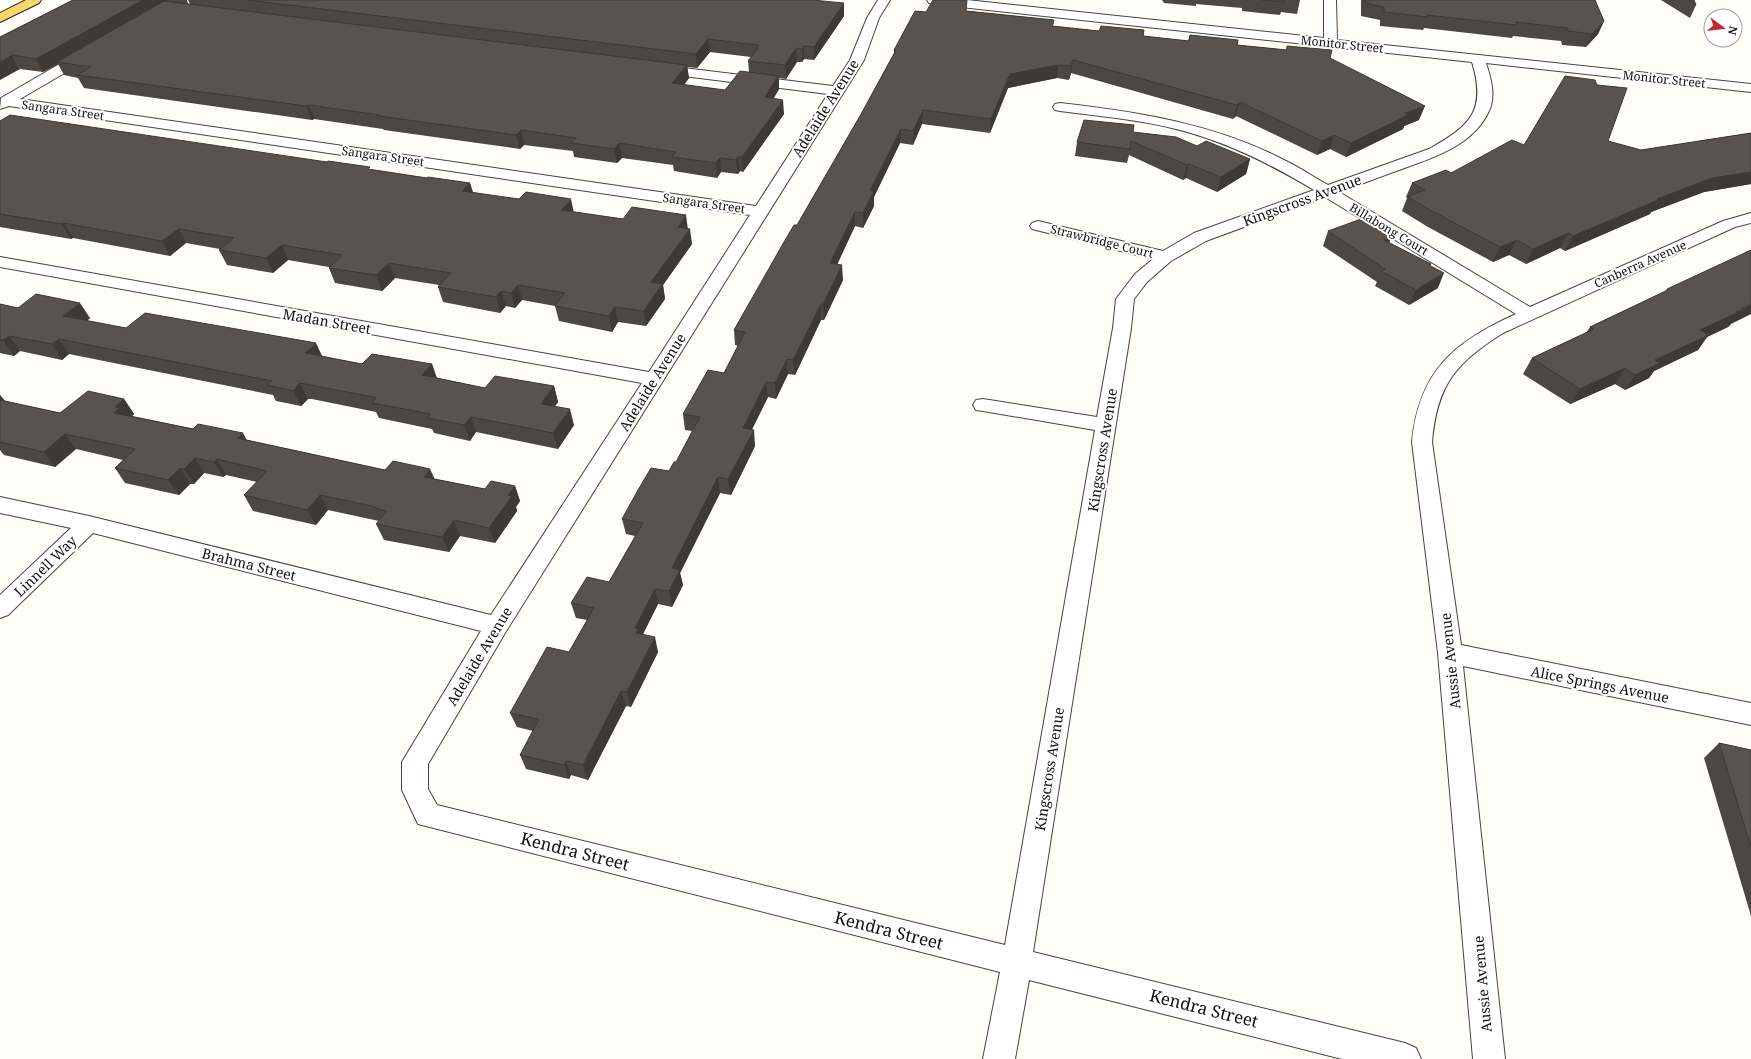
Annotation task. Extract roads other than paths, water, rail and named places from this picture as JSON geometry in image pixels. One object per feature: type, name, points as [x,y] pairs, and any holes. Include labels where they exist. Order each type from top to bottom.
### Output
[{"type":"main road","points":[[0,18],[35,0]]},
{"type":"street","name":"Adelaide Avenue","points":[[415,762],[497,626],[837,91],[856,60],[873,18],[884,0]]},
{"type":"street","name":"Monitor Street","points":[[933,0],[1751,88]]},
{"type":"street","points":[[1330,0],[1331,43]]},
{"type":"street","points":[[3,103],[100,47]]},
{"type":"street","name":"Kingscross Avenue","points":[[999,1059],[1018,961],[1106,426],[1125,299],[1141,278],[1165,257],[1200,237],[1434,152],[1455,141],[1470,128],[1478,118],[1485,104],[1485,89],[1478,59]]},
{"type":"street","points":[[648,68],[837,91]]},
{"type":"street","name":"Sangara Street","points":[[3,103],[760,212]]},
{"type":"street","name":"Billabong Court","points":[[1060,107],[1154,120],[1215,136],[1253,150],[1326,191],[1529,314]]},
{"type":"street","name":"Canberra Avenue","points":[[1529,314],[1729,224],[1751,218]]},
{"type":"street","name":"Strawbridge Court","points":[[1038,226],[1165,257]]},
{"type":"street","name":"Madan Street","points":[[0,262],[654,379]]},
{"type":"street","name":"Aussie Avenue","points":[[1489,1059],[1450,653],[1422,442],[1426,412],[1434,388],[1450,365],[1471,345],[1497,329],[1529,314]]},
{"type":"street","points":[[983,405],[1106,426]]},
{"type":"street","name":"Brahma Street","points":[[0,505],[89,524],[497,626]]},
{"type":"street","name":"Linnell Way","points":[[0,609],[89,524]]},
{"type":"street","name":"Alice Springs Avenue","points":[[1450,653],[1751,714]]},
{"type":"street","name":"Kendra Street","points":[[415,762],[415,790],[428,815],[1018,961],[1405,1059]]}]
